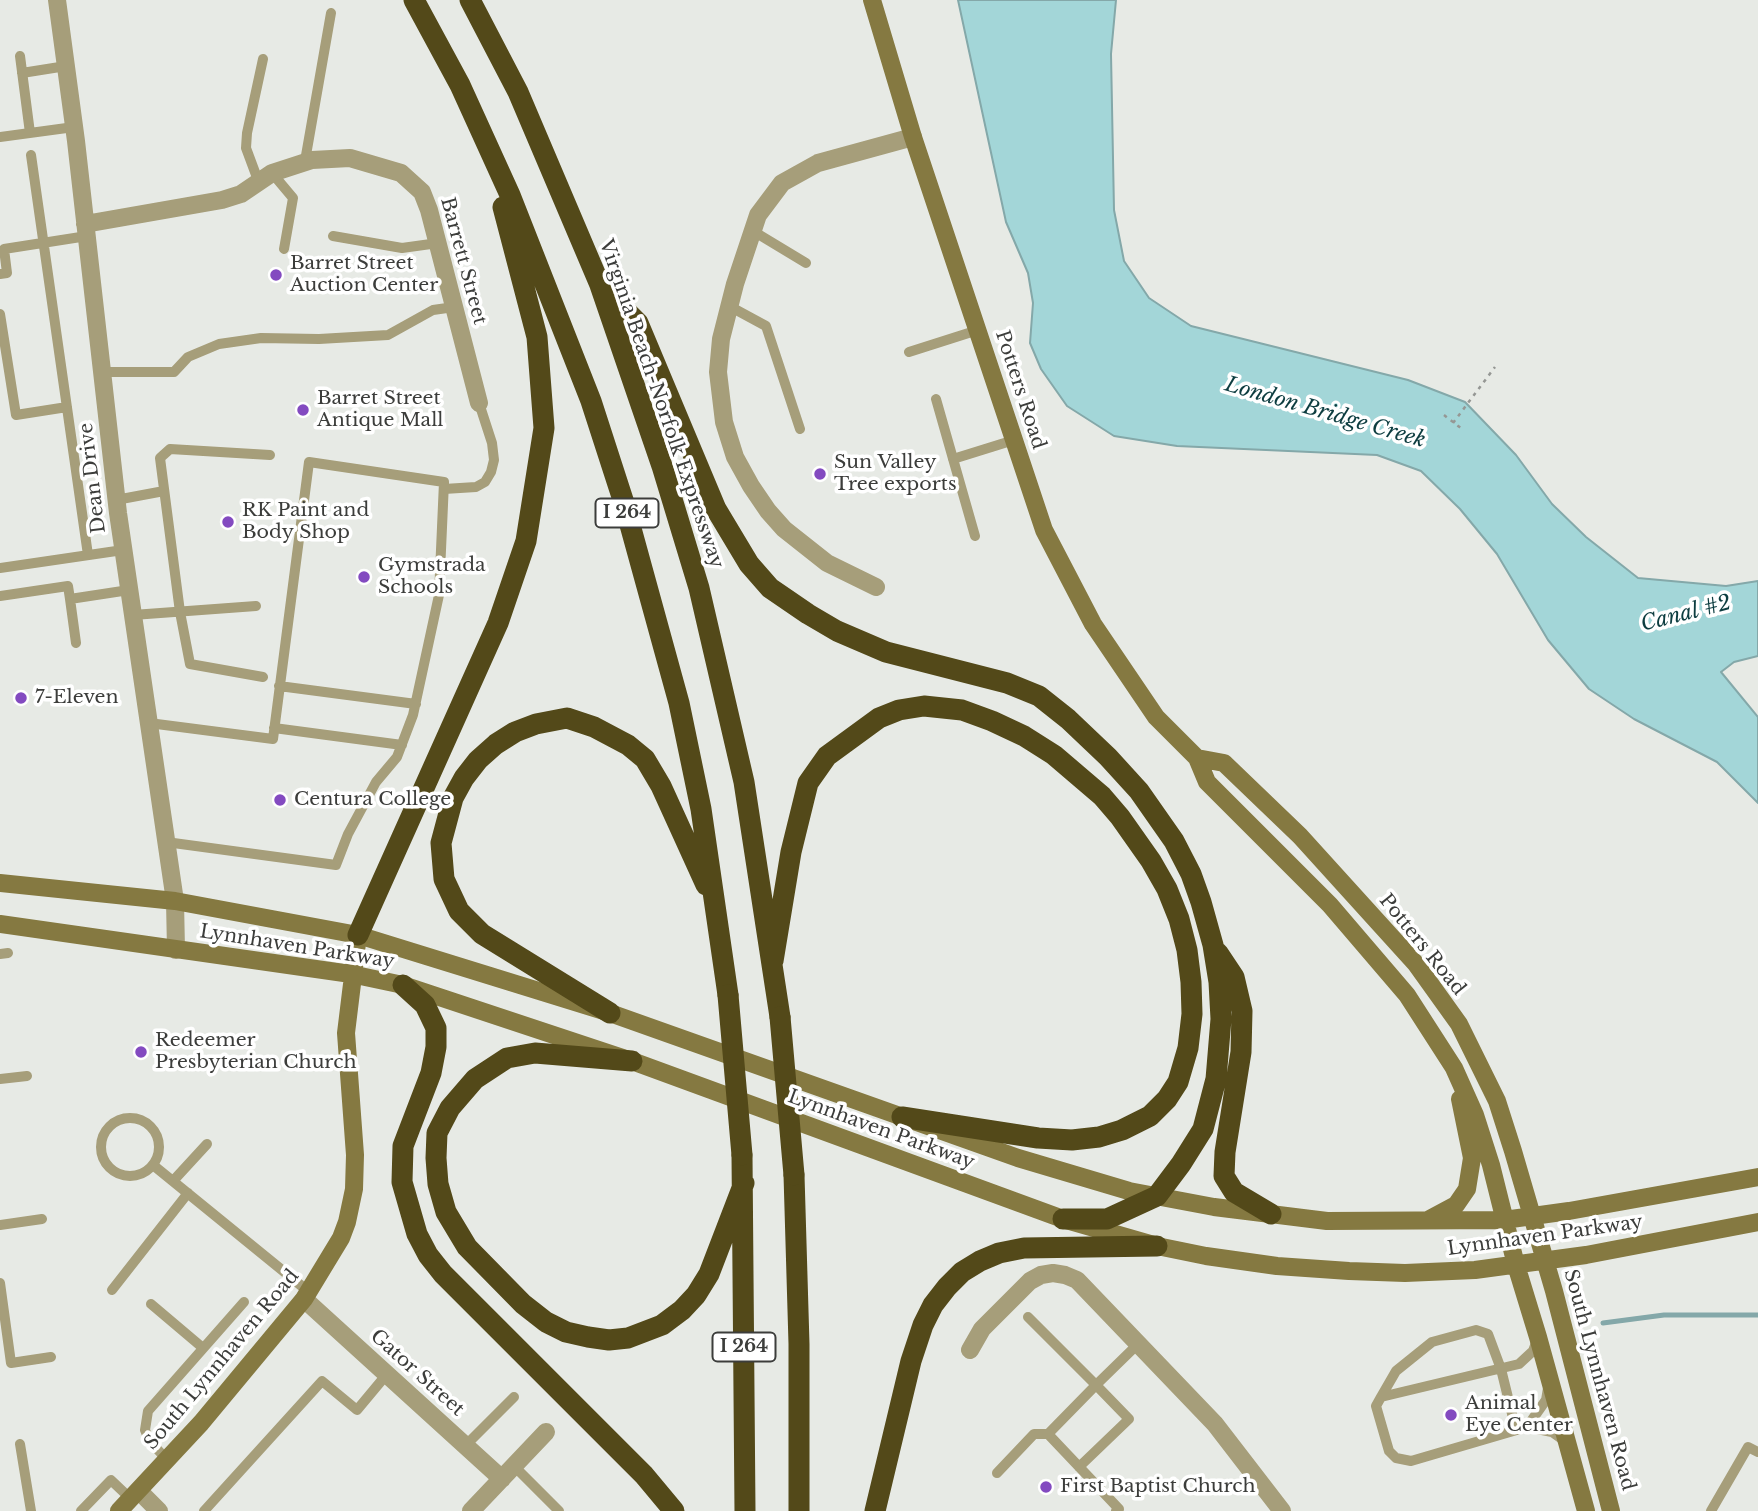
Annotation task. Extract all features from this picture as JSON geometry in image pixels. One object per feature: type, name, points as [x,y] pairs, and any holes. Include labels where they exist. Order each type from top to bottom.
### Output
[{"type":"highway","name":"I 264","points":[[414,0],[460,85],[484,137],[573,353],[624,503],[679,703],[701,809],[716,905],[728,995],[742,1155],[745,1511]]},
{"type":"highway","name":"Virginia Beach-Norfolk Expressway","points":[[470,0],[523,104],[600,285],[662,466],[699,588],[744,782],[773,961],[794,1175],[799,1344],[799,1511]]},
{"type":"highway","points":[[358,935],[498,622],[526,541],[544,428],[537,337],[484,137]]},
{"type":"highway","points":[[600,285],[638,323],[716,509],[750,564],[770,587],[837,631],[886,652],[1007,683],[1039,696],[1108,757],[1139,791],[1174,841],[1201,902],[1213,945],[1219,982],[1219,1057],[1209,1113],[1203,1129],[1157,1196],[1107,1219],[1063,1219]]},
{"type":"highway","points":[[773,961],[791,852],[808,783],[827,756],[879,718],[899,710],[924,706],[962,710],[992,721],[1024,736],[1054,755],[1102,796],[1120,817],[1167,889],[1187,950],[1192,1014],[1188,1048],[1178,1082],[1167,1099],[1150,1116],[1122,1130],[1099,1137],[1072,1140],[1038,1138],[902,1117]]},
{"type":"highway","points":[[610,1013],[482,934],[459,911],[451,897],[441,859],[444,823],[453,798],[478,760],[515,732],[536,724],[567,718],[594,727],[628,745],[645,759],[660,786],[716,905]]},
{"type":"highway","points":[[1213,945],[1234,976],[1242,1011],[1241,1052],[1225,1152],[1224,1176],[1234,1192],[1271,1214]]},
{"type":"highway","points":[[403,985],[425,1005],[436,1028],[431,1073],[403,1146],[402,1182],[417,1234],[428,1255],[443,1274],[644,1475],[674,1511]]},
{"type":"highway","points":[[632,1062],[535,1053],[507,1058],[474,1079],[450,1108],[437,1133],[436,1158],[440,1194],[446,1212],[467,1247],[523,1304],[546,1322],[566,1332],[588,1338],[628,1338],[662,1325],[696,1295],[709,1274],[744,1183]]},
{"type":"highway","points":[[875,1511],[911,1361],[923,1325],[933,1305],[962,1272],[999,1253],[1024,1248],[1157,1247]]},
{"type":"main road","name":"Potters Road","points":[[872,0],[913,137],[1044,530],[1093,624],[1156,717],[1196,758],[1207,782],[1330,905],[1407,995],[1454,1068],[1475,1115],[1504,1220]]},
{"type":"main road","name":"Potters Road","points":[[1196,758],[1224,763],[1300,836],[1416,964],[1459,1024],[1497,1101],[1545,1261]]},
{"type":"main road","name":"Lynnhaven Parkway","points":[[0,883],[175,901],[358,935],[610,1013],[1018,1158],[1129,1191],[1214,1207],[1327,1221],[1504,1220],[1758,1177]]},
{"type":"main road","name":"Lynnhaven Parkway","points":[[0,924],[351,974],[403,985],[632,1062],[1063,1219],[1157,1247],[1277,1266],[1405,1273],[1475,1270],[1545,1261],[1758,1222]]},
{"type":"main road","name":"South Lynnhaven Road","points":[[129,1500],[201,1423],[307,1295],[341,1238],[354,1189],[355,1155],[346,1033],[351,974],[358,935]]},
{"type":"main road","points":[[1426,1222],[1456,1205],[1467,1189],[1472,1158],[1454,1068]]},
{"type":"main road","points":[[1504,1220],[1586,1511]]},
{"type":"main road","name":"South Lynnhaven Road","points":[[1545,1261],[1611,1511]]},
{"type":"street","name":"Dean Drive","points":[[57,0],[116,500],[175,901],[176,950]]},
{"type":"street","points":[[876,587],[827,563],[785,529],[751,486],[735,457],[724,422],[718,372],[721,339],[729,306],[758,215],[782,183],[818,163],[913,137]]},
{"type":"street","name":"Barrett Street","points":[[86,230],[222,200],[241,194],[265,178],[305,161],[350,158],[401,173],[422,192],[429,210],[479,403]]},
{"type":"street","points":[[970,1350],[982,1329],[1030,1281],[1053,1273],[1077,1280],[1215,1424],[1282,1511]]},
{"type":"street","name":"Gator Street","points":[[307,1295],[465,1446],[508,1472]]},
{"type":"street","points":[[471,1511],[546,1432]]},
{"type":"street","points":[[129,1500],[159,1511]]},
{"type":"lane","points":[[305,161],[331,13]]},
{"type":"lane","points":[[20,56],[30,133]]},
{"type":"lane","points":[[263,59],[246,148],[265,178],[293,198],[284,249]]},
{"type":"lane","points":[[22,73],[66,66]]},
{"type":"lane","points":[[0,137],[74,127]]},
{"type":"lane","points":[[31,155],[88,555]]},
{"type":"lane","points":[[0,274],[7,273],[4,249],[44,244],[86,230]]},
{"type":"lane","points":[[753,231],[806,263]]},
{"type":"lane","points":[[333,236],[402,248],[438,243]]},
{"type":"lane","points":[[729,306],[766,326],[800,429]]},
{"type":"lane","points":[[102,372],[174,372],[188,357],[219,344],[261,338],[319,339],[388,335],[433,310],[454,307]]},
{"type":"lane","points":[[0,314],[16,415],[67,407]]},
{"type":"lane","points":[[909,352],[978,330]]},
{"type":"lane","points":[[936,399],[975,536]]},
{"type":"lane","points":[[444,489],[476,488],[485,482],[491,472],[494,460],[492,443],[479,403]]},
{"type":"lane","points":[[953,459],[1014,440]]},
{"type":"lane","points":[[263,677],[190,664],[180,612],[160,458],[170,449],[270,455]]},
{"type":"lane","points":[[149,723],[272,739],[309,462],[444,482],[439,595],[416,704],[397,757],[376,782],[348,834],[336,865],[166,842]]},
{"type":"lane","points":[[116,500],[164,491]]},
{"type":"lane","points":[[0,568],[123,550]]},
{"type":"lane","points":[[0,596],[68,586],[76,643]]},
{"type":"lane","points":[[70,599],[129,590]]},
{"type":"lane","points":[[133,615],[256,606]]},
{"type":"lane","points":[[279,686],[416,704]]},
{"type":"lane","points":[[274,728],[402,745]]},
{"type":"lane","points":[[0,1079],[27,1076]]},
{"type":"lane","points":[[126,1118],[145,1122],[152,1129],[159,1147],[153,1165],[138,1175],[129,1177],[112,1170],[106,1163],[101,1145],[109,1127],[126,1118]]},
{"type":"lane","points":[[173,1181],[207,1144]]},
{"type":"lane","points":[[153,1165],[307,1295]]},
{"type":"lane","points":[[112,1290],[188,1193]]},
{"type":"lane","points":[[0,1225],[42,1219]]},
{"type":"lane","points":[[0,1283],[11,1363],[51,1357]]},
{"type":"lane","points":[[167,1460],[149,1440],[145,1430],[148,1411],[244,1302]]},
{"type":"lane","points":[[151,1304],[203,1348]]},
{"type":"lane","points":[[1028,1317],[1129,1419],[1079,1467]]},
{"type":"lane","points":[[1516,1430],[1501,1368],[1488,1334],[1476,1331],[1432,1342],[1396,1371],[1376,1406],[1389,1451],[1396,1458],[1411,1461],[1527,1427],[1552,1432],[1566,1443]]},
{"type":"lane","points":[[1381,1398],[1519,1364],[1532,1350],[1538,1337]]},
{"type":"lane","points":[[997,1473],[1034,1434],[1048,1434],[1139,1343]]},
{"type":"lane","points":[[204,1511],[322,1381],[356,1410],[387,1374]]},
{"type":"lane","points":[[1527,1427],[1546,1400],[1550,1378]]},
{"type":"lane","points":[[465,1446],[514,1398]]},
{"type":"lane","points":[[1048,1434],[1119,1508],[1116,1511]]},
{"type":"lane","points":[[20,1444],[32,1511]]},
{"type":"lane","points":[[1711,1511],[1748,1447],[1758,1452]]},
{"type":"lane","points":[[508,1472],[559,1511]]},
{"type":"lane","points":[[81,1511],[111,1480],[129,1500]]},
{"type":"path","points":[[1453,423],[1495,367]]},
{"type":"path","points":[[1444,415],[1462,429]]},
{"type":"water","points":[[958,0],[1116,0],[1111,54],[1114,210],[1124,261],[1149,298],[1191,326],[1408,380],[1465,402],[1516,455],[1552,504],[1586,537],[1638,578],[1726,586],[1758,581],[1758,656],[1734,662],[1721,672],[1758,717],[1758,803],[1717,762],[1634,719],[1589,689],[1548,640],[1497,554],[1460,509],[1421,471],[1377,455],[1177,446],[1114,436],[1067,406],[1041,369],[1030,343],[1033,303],[1028,273],[1006,222]]},
{"type":"waterway","points":[[1603,1323],[1664,1315],[1758,1315]]},
{"type":"place","name":"Barret Street Auction Center","points":[[276,275]]},
{"type":"place","name":"Barret Street Antique Mall","points":[[303,410]]},
{"type":"place","name":"Sun Valley Tree exports","points":[[820,474]]},
{"type":"place","name":"RK Paint and Body Shop","points":[[228,522]]},
{"type":"place","name":"Gymstrada Schools","points":[[364,577]]},
{"type":"place","name":"7-Eleven","points":[[21,698]]},
{"type":"place","name":"Centura College","points":[[280,800]]},
{"type":"place","name":"Redeemer Presbyterian Church","points":[[141,1052]]},
{"type":"place","name":"Animal Eye Center","points":[[1451,1415]]},
{"type":"place","name":"First Baptist Church","points":[[1046,1487]]},
{"type":"water label","name":"London Bridge Creek","points":[[1325,413]]},
{"type":"water label","name":"Canal #2","points":[[1686,614]]}]
